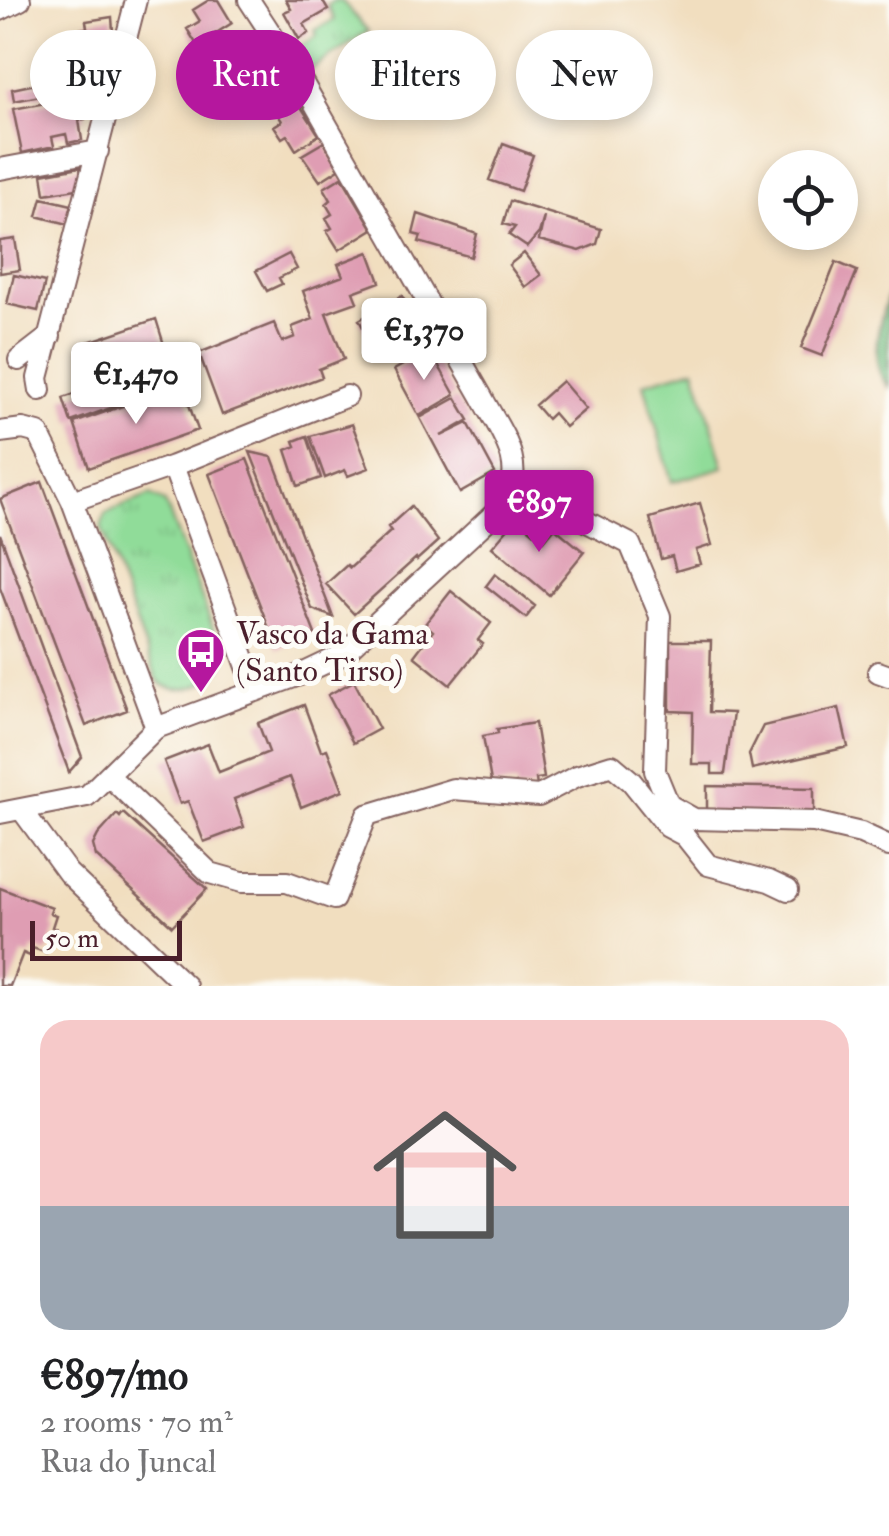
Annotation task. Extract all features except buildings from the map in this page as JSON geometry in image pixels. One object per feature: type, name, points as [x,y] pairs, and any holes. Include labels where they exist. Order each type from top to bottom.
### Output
[{"type":"street","points":[[1,5],[20,0]]},
{"type":"street","points":[[40,390],[38,378],[136,0]]},
{"type":"street","points":[[0,813],[87,796],[156,728],[342,654],[506,503],[515,485],[516,468],[509,447],[482,397],[300,78],[249,0]]},
{"type":"street","points":[[0,170],[98,151]]},
{"type":"street","points":[[19,360],[50,336]]},
{"type":"street","points":[[72,500],[173,466],[347,396]]},
{"type":"street","points":[[0,432],[23,429],[38,433],[72,500],[156,728]]},
{"type":"street","points":[[173,466],[256,691]]},
{"type":"street","points":[[515,485],[630,544],[660,616],[655,772],[669,804],[694,819],[814,822],[861,833],[889,846]]},
{"type":"street","points":[[109,776],[210,873],[242,882],[287,882],[334,898],[367,816],[452,788],[539,796],[577,776],[612,766],[631,781],[668,826],[685,836],[708,865],[770,881],[788,890]]},
{"type":"street","points":[[22,810],[68,872],[162,977],[186,986]]},
{"type":"green space","points":[[341,0],[367,30],[335,30],[335,53],[315,67],[315,30],[334,20],[327,5]]},
{"type":"green space","points":[[889,292],[889,387],[878,366],[877,354]]},
{"type":"green space","points":[[695,368],[724,467],[672,482],[644,383]]},
{"type":"green space","points":[[150,495],[164,502],[168,509],[224,657],[207,681],[185,689],[164,686],[157,679],[101,527],[106,513]]},
{"type":"place","name":"Vasco da Gama (Santo Tirso)","points":[[201,694]]}]
